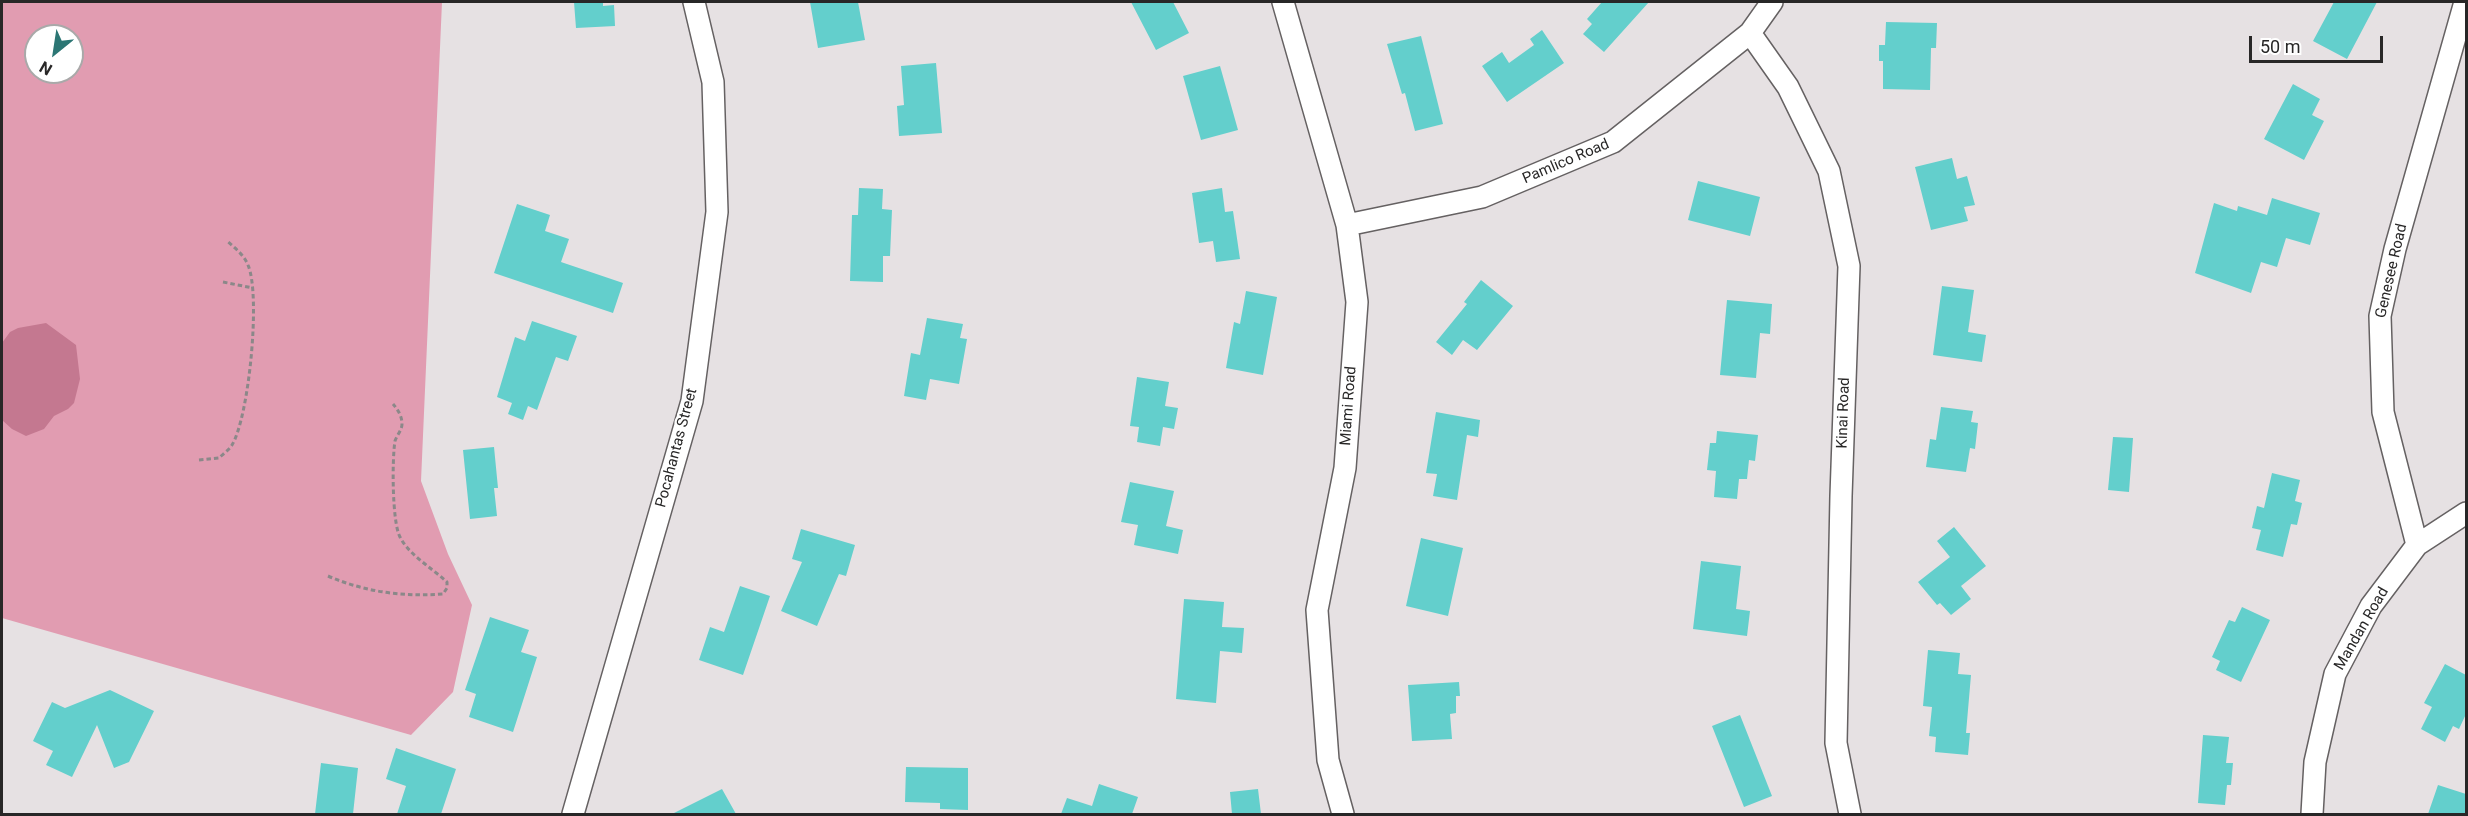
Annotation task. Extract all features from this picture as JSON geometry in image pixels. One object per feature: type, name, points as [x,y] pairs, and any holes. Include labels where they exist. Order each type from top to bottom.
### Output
[{"type":"street","name":"Pocahantas Street","points":[[573,814],[692,401],[717,212],[713,82],[694,2]]},
{"type":"street","name":"Miami Road","points":[[1283,2],[1347,225],[1357,302],[1345,468],[1317,610],[1328,760],[1343,814]]},
{"type":"street","name":"Pamlico Road","points":[[1347,225],[1482,197],[1613,142],[1750,33],[1772,2]]},
{"type":"street","name":"Genesee Road","points":[[2417,545],[2383,412],[2380,316],[2398,239],[2465,2]]},
{"type":"street","name":"Kinai Road","points":[[1750,33],[1788,87],[1829,171],[1849,266],[1841,484],[1836,742],[1850,814]]},
{"type":"street","name":"Mandan Road","points":[[2312,814],[2315,762],[2335,674],[2371,606],[2417,545],[2466,513]]},
{"type":"path","points":[[199,460],[219,458],[232,446],[243,413],[251,356],[253,288],[249,266],[242,254],[227,241]]},
{"type":"path","points":[[223,282],[253,288]]},
{"type":"path","points":[[328,576],[366,589],[392,594],[443,594],[447,588],[447,582],[404,544],[398,534],[395,518],[394,465],[396,440],[402,426],[400,413],[393,404]]},
{"type":"shaded area","points":[[2,2],[442,2],[421,481],[448,554],[472,605],[453,692],[411,735],[2,618]]},
{"type":"shaded area","points":[[46,323],[76,345],[80,379],[74,403],[54,416],[44,429],[26,436],[12,429],[2,420],[2,343],[10,332],[18,328]]},
{"type":"building","points":[[574,2],[603,2],[603,6],[614,5],[615,26],[576,28]]},
{"type":"building","points":[[810,2],[858,2],[865,40],[818,48]]},
{"type":"building","points":[[1131,2],[1173,2],[1189,33],[1156,50]]},
{"type":"building","points":[[1602,2],[1649,2],[1604,52],[1583,34],[1592,24],[1587,19]]},
{"type":"building","points":[[2334,2],[2377,2],[2347,59],[2313,41]]},
{"type":"building","points":[[1886,22],[1937,23],[1936,48],[1931,48],[1930,90],[1883,89],[1883,61],[1879,61],[1879,45],[1885,45]]},
{"type":"building","points":[[1542,30],[1564,63],[1507,102],[1482,66],[1502,52],[1509,63],[1534,45],[1530,39]]},
{"type":"building","points":[[1421,36],[1443,124],[1415,131],[1405,93],[1402,94],[1387,44]]},
{"type":"building","points":[[936,63],[942,133],[899,136],[897,106],[904,105],[901,66]]},
{"type":"building","points":[[1220,66],[1238,130],[1201,140],[1183,76]]},
{"type":"building","points":[[2293,84],[2320,99],[2312,115],[2324,121],[2304,160],[2264,139]]},
{"type":"building","points":[[1952,158],[1957,179],[1967,176],[1975,205],[1964,207],[1968,221],[1931,230],[1915,167]]},
{"type":"building","points":[[1698,181],[1760,197],[1750,236],[1688,220]]},
{"type":"building","points":[[859,188],[883,189],[882,209],[892,210],[890,256],[883,256],[883,282],[850,281],[852,215],[858,215]]},
{"type":"building","points":[[1222,188],[1225,212],[1233,211],[1240,259],[1216,262],[1213,241],[1199,243],[1192,193]]},
{"type":"building","points":[[2272,198],[2320,213],[2310,245],[2286,238],[2277,267],[2261,262],[2251,293],[2195,273],[2214,203],[2237,211],[2238,206],[2267,215]]},
{"type":"building","points":[[517,204],[550,215],[545,231],[569,239],[561,262],[623,283],[613,313],[494,273]]},
{"type":"building","points":[[1481,280],[1513,306],[1477,350],[1463,340],[1452,355],[1436,342],[1467,304],[1464,302]]},
{"type":"building","points":[[1942,286],[1974,290],[1968,332],[1986,335],[1982,362],[1933,355]]},
{"type":"building","points":[[1246,291],[1277,297],[1263,375],[1226,368],[1234,322],[1240,324]]},
{"type":"building","points":[[1727,300],[1772,304],[1770,334],[1760,333],[1756,378],[1720,375]]},
{"type":"building","points":[[927,318],[963,324],[960,338],[967,339],[959,384],[930,379],[926,400],[904,396],[911,353],[920,355]]},
{"type":"building","points":[[532,321],[577,336],[568,361],[556,357],[537,410],[528,406],[523,420],[508,414],[512,403],[497,397],[515,337],[525,341]]},
{"type":"building","points":[[1137,377],[1169,382],[1165,406],[1178,408],[1174,429],[1163,427],[1160,446],[1137,442],[1139,427],[1130,426]]},
{"type":"building","points":[[1941,407],[1973,411],[1971,422],[1978,423],[1975,449],[1970,448],[1966,472],[1926,467],[1930,439],[1936,440]]},
{"type":"building","points":[[1436,412],[1480,420],[1478,437],[1467,435],[1457,500],[1433,496],[1437,474],[1426,473]]},
{"type":"building","points":[[1717,431],[1758,435],[1755,461],[1749,460],[1747,479],[1739,479],[1737,499],[1714,497],[1716,471],[1707,470],[1710,443],[1716,443]]},
{"type":"building","points":[[2113,437],[2133,438],[2129,492],[2108,490]]},
{"type":"building","points":[[494,447],[498,488],[494,488],[497,516],[470,519],[463,450]]},
{"type":"building","points":[[2272,473],[2300,480],[2295,501],[2302,503],[2297,525],[2291,524],[2283,557],[2256,550],[2261,530],[2252,528],[2257,506],[2264,508]]},
{"type":"building","points":[[1130,482],[1174,491],[1166,526],[1183,530],[1178,554],[1134,545],[1138,525],[1121,522]]},
{"type":"building","points":[[1954,527],[1986,566],[1961,586],[1971,599],[1951,615],[1940,603],[1937,605],[1918,582],[1950,557],[1937,541]]},
{"type":"building","points":[[801,529],[855,545],[846,576],[839,574],[817,626],[781,611],[802,562],[792,559]]},
{"type":"building","points":[[1421,538],[1463,548],[1448,616],[1406,606]]},
{"type":"building","points":[[1701,561],[1741,566],[1736,609],[1750,611],[1747,636],[1693,629]]},
{"type":"building","points":[[740,586],[770,596],[743,675],[699,660],[710,627],[724,632]]},
{"type":"building","points":[[1184,599],[1224,602],[1222,627],[1244,628],[1242,653],[1220,651],[1216,703],[1176,699]]},
{"type":"building","points":[[2242,607],[2270,620],[2241,682],[2216,670],[2220,661],[2212,657],[2229,620],[2235,622]]},
{"type":"building","points":[[490,617],[529,630],[521,652],[537,657],[513,732],[469,717],[476,694],[465,690]]},
{"type":"building","points":[[1928,650],[1960,653],[1958,674],[1971,675],[1966,733],[1970,733],[1968,755],[1935,752],[1936,737],[1929,736],[1932,707],[1923,706]]},
{"type":"building","points":[[2445,664],[2466,675],[2466,714],[2459,729],[2453,726],[2445,742],[2421,729],[2432,707],[2424,703]]},
{"type":"building","points":[[1459,682],[1460,696],[1456,696],[1456,713],[1450,714],[1452,739],[1412,741],[1408,685]]},
{"type":"building","points":[[110,690],[154,711],[129,762],[114,768],[97,725],[72,777],[46,765],[53,751],[33,741],[52,702],[65,708]]},
{"type":"building","points":[[1740,715],[1772,796],[1744,807],[1712,726]]},
{"type":"building","points":[[2203,735],[2229,737],[2226,763],[2233,763],[2231,785],[2227,785],[2225,805],[2198,803]]},
{"type":"building","points":[[396,748],[456,769],[441,814],[397,814],[406,786],[386,779]]},
{"type":"building","points":[[321,763],[358,768],[353,814],[315,814]]},
{"type":"building","points":[[906,767],[968,768],[968,810],[940,809],[940,803],[905,802]]},
{"type":"building","points":[[1099,784],[1138,797],[1132,814],[1061,814],[1067,798],[1092,806]]},
{"type":"building","points":[[2438,785],[2466,794],[2466,814],[2428,814]]},
{"type":"building","points":[[722,789],[736,814],[672,814]]},
{"type":"building","points":[[1258,789],[1261,814],[1232,814],[1230,792]]}]
